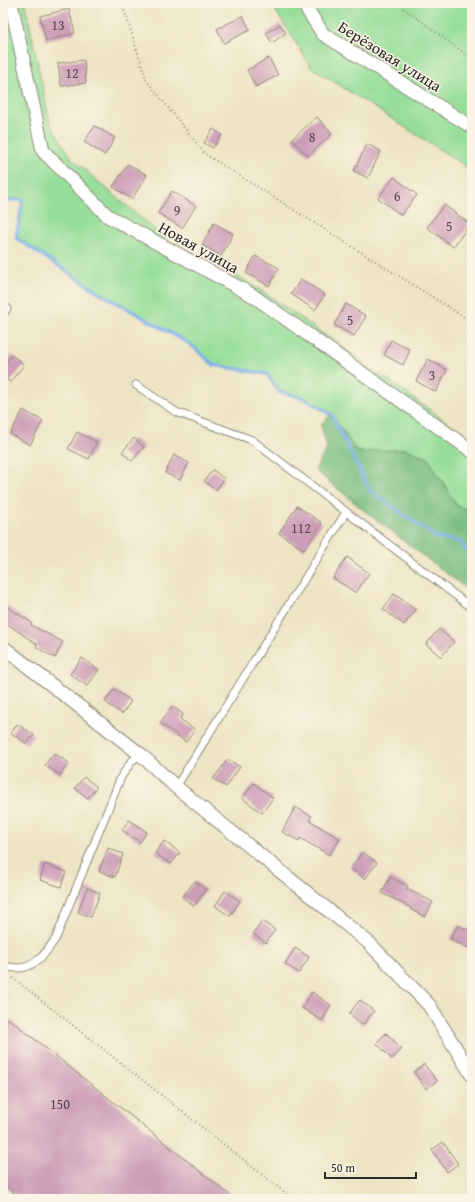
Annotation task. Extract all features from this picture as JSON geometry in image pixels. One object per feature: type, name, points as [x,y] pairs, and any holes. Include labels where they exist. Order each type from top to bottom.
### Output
[{"type":"street","name":"Новая улица","points":[[11,3],[42,151],[108,216],[252,295],[472,451]]},
{"type":"street","name":"Берёзовая улица","points":[[303,3],[322,34],[472,127]]},
{"type":"street","points":[[3,647],[140,754],[176,787],[369,943],[429,1005],[472,1075]]},
{"type":"lane","points":[[3,305],[7,308],[3,315]]},
{"type":"lane","points":[[136,385],[176,412],[252,440],[472,608]]},
{"type":"lane","points":[[176,787],[346,512]]},
{"type":"lane","points":[[3,966],[20,968],[31,964],[43,956],[56,938],[121,777],[131,762],[140,754]]},
{"type":"path","points":[[122,3],[147,80],[205,154],[472,322]]},
{"type":"path","points":[[397,3],[472,59]]},
{"type":"path","points":[[9,974],[293,1199]]},
{"type":"green space","points":[[3,3],[25,3],[50,123],[72,159],[178,250],[231,283],[236,275],[271,297],[472,440],[472,510],[458,507],[427,457],[405,449],[357,452],[331,414],[301,397],[279,392],[267,374],[214,365],[190,344],[100,293],[16,238],[23,200],[3,200]]},
{"type":"green space","points":[[271,3],[472,3],[472,170],[311,67]]},
{"type":"green space","points":[[331,414],[357,452],[405,449],[427,457],[458,507],[472,510],[472,593],[371,516],[315,470],[327,448],[321,425]]},
{"type":"building","points":[[69,9],[75,33],[46,41],[40,16]]},
{"type":"building","points":[[243,16],[250,30],[224,43],[217,29]]},
{"type":"building","points":[[280,24],[286,33],[272,43],[266,33]]},
{"type":"building","points":[[269,58],[278,75],[256,87],[247,70]]},
{"type":"building","points":[[84,60],[86,83],[61,86],[58,63]]},
{"type":"building","points":[[317,117],[332,134],[308,156],[292,139]]},
{"type":"building","points":[[95,126],[115,138],[105,155],[84,142]]},
{"type":"building","points":[[213,129],[222,135],[213,148],[204,143]]},
{"type":"building","points":[[367,144],[381,151],[368,178],[354,171]]},
{"type":"building","points":[[128,164],[147,175],[132,199],[113,187]]},
{"type":"building","points":[[394,177],[417,195],[401,215],[378,198]]},
{"type":"building","points":[[172,191],[196,206],[182,228],[158,213]]},
{"type":"building","points":[[444,205],[470,224],[453,247],[427,227]]},
{"type":"building","points":[[214,223],[233,234],[221,256],[202,245]]},
{"type":"building","points":[[255,256],[279,268],[269,286],[246,273]]},
{"type":"building","points":[[301,279],[325,295],[315,310],[291,294]]},
{"type":"building","points":[[346,304],[366,316],[354,336],[334,325]]},
{"type":"building","points":[[391,340],[410,350],[403,365],[384,355]]},
{"type":"building","points":[[12,355],[24,365],[10,382],[3,376],[3,366]]},
{"type":"building","points":[[428,359],[447,370],[436,392],[416,381]]},
{"type":"building","points":[[23,410],[43,421],[30,445],[10,434]]},
{"type":"building","points":[[77,432],[97,442],[89,459],[68,449]]},
{"type":"building","points":[[134,438],[144,447],[132,461],[122,452]]},
{"type":"building","points":[[174,455],[189,463],[180,480],[165,473]]},
{"type":"building","points":[[213,470],[224,479],[216,490],[204,481]]},
{"type":"building","points":[[297,506],[322,523],[304,550],[279,533]]},
{"type":"building","points":[[347,557],[369,573],[356,593],[333,578]]},
{"type":"building","points":[[394,594],[416,610],[404,625],[383,609]]},
{"type":"building","points":[[3,604],[32,623],[31,625],[63,642],[55,658],[36,647],[37,644],[3,621]]},
{"type":"building","points":[[439,629],[454,642],[441,657],[426,644]]},
{"type":"building","points":[[82,658],[99,670],[87,686],[70,674]]},
{"type":"building","points":[[114,689],[131,701],[122,714],[105,702]]},
{"type":"building","points":[[172,706],[183,714],[180,719],[195,730],[186,742],[160,723]]},
{"type":"building","points":[[17,724],[34,735],[27,744],[11,733]]},
{"type":"building","points":[[54,753],[69,763],[60,775],[45,765]]},
{"type":"building","points":[[228,759],[240,767],[226,787],[213,779]]},
{"type":"building","points":[[84,777],[97,787],[88,798],[75,788]]},
{"type":"building","points":[[254,783],[273,798],[262,813],[242,798]]},
{"type":"building","points":[[295,807],[312,816],[309,820],[340,839],[329,855],[300,838],[299,841],[282,832]]},
{"type":"building","points":[[129,820],[147,832],[140,842],[122,830]]},
{"type":"building","points":[[164,841],[180,853],[171,864],[155,853]]},
{"type":"building","points":[[108,848],[123,854],[115,877],[99,871]]},
{"type":"building","points":[[363,852],[377,863],[365,879],[350,868]]},
{"type":"building","points":[[45,864],[66,872],[61,887],[40,880]]},
{"type":"building","points":[[390,877],[408,886],[407,889],[433,902],[425,917],[382,893]]},
{"type":"building","points":[[195,881],[206,890],[194,906],[182,897]]},
{"type":"building","points":[[87,888],[100,893],[91,917],[78,912]]},
{"type":"building","points":[[225,891],[240,901],[230,916],[215,906]]},
{"type":"building","points":[[262,921],[275,930],[266,943],[253,934]]},
{"type":"building","points":[[458,925],[472,932],[472,939],[468,948],[450,939]]},
{"type":"building","points":[[295,948],[309,957],[299,973],[285,964]]},
{"type":"building","points":[[312,992],[331,1005],[322,1021],[302,1008]]},
{"type":"building","points":[[360,1000],[374,1011],[363,1025],[349,1014]]},
{"type":"building","points":[[8,1018],[235,1199],[22,1199],[3,1184],[3,1025]]},
{"type":"building","points":[[386,1033],[402,1049],[392,1059],[376,1043]]},
{"type":"building","points":[[424,1064],[437,1081],[426,1089],[414,1072]]},
{"type":"building","points":[[443,1142],[458,1164],[447,1172],[432,1150]]},
{"type":"waterway","points":[[3,200],[23,200],[16,238],[100,293],[190,344],[214,365],[267,374],[279,392],[301,397],[331,414],[370,491],[437,538],[459,541],[472,557]]}]
